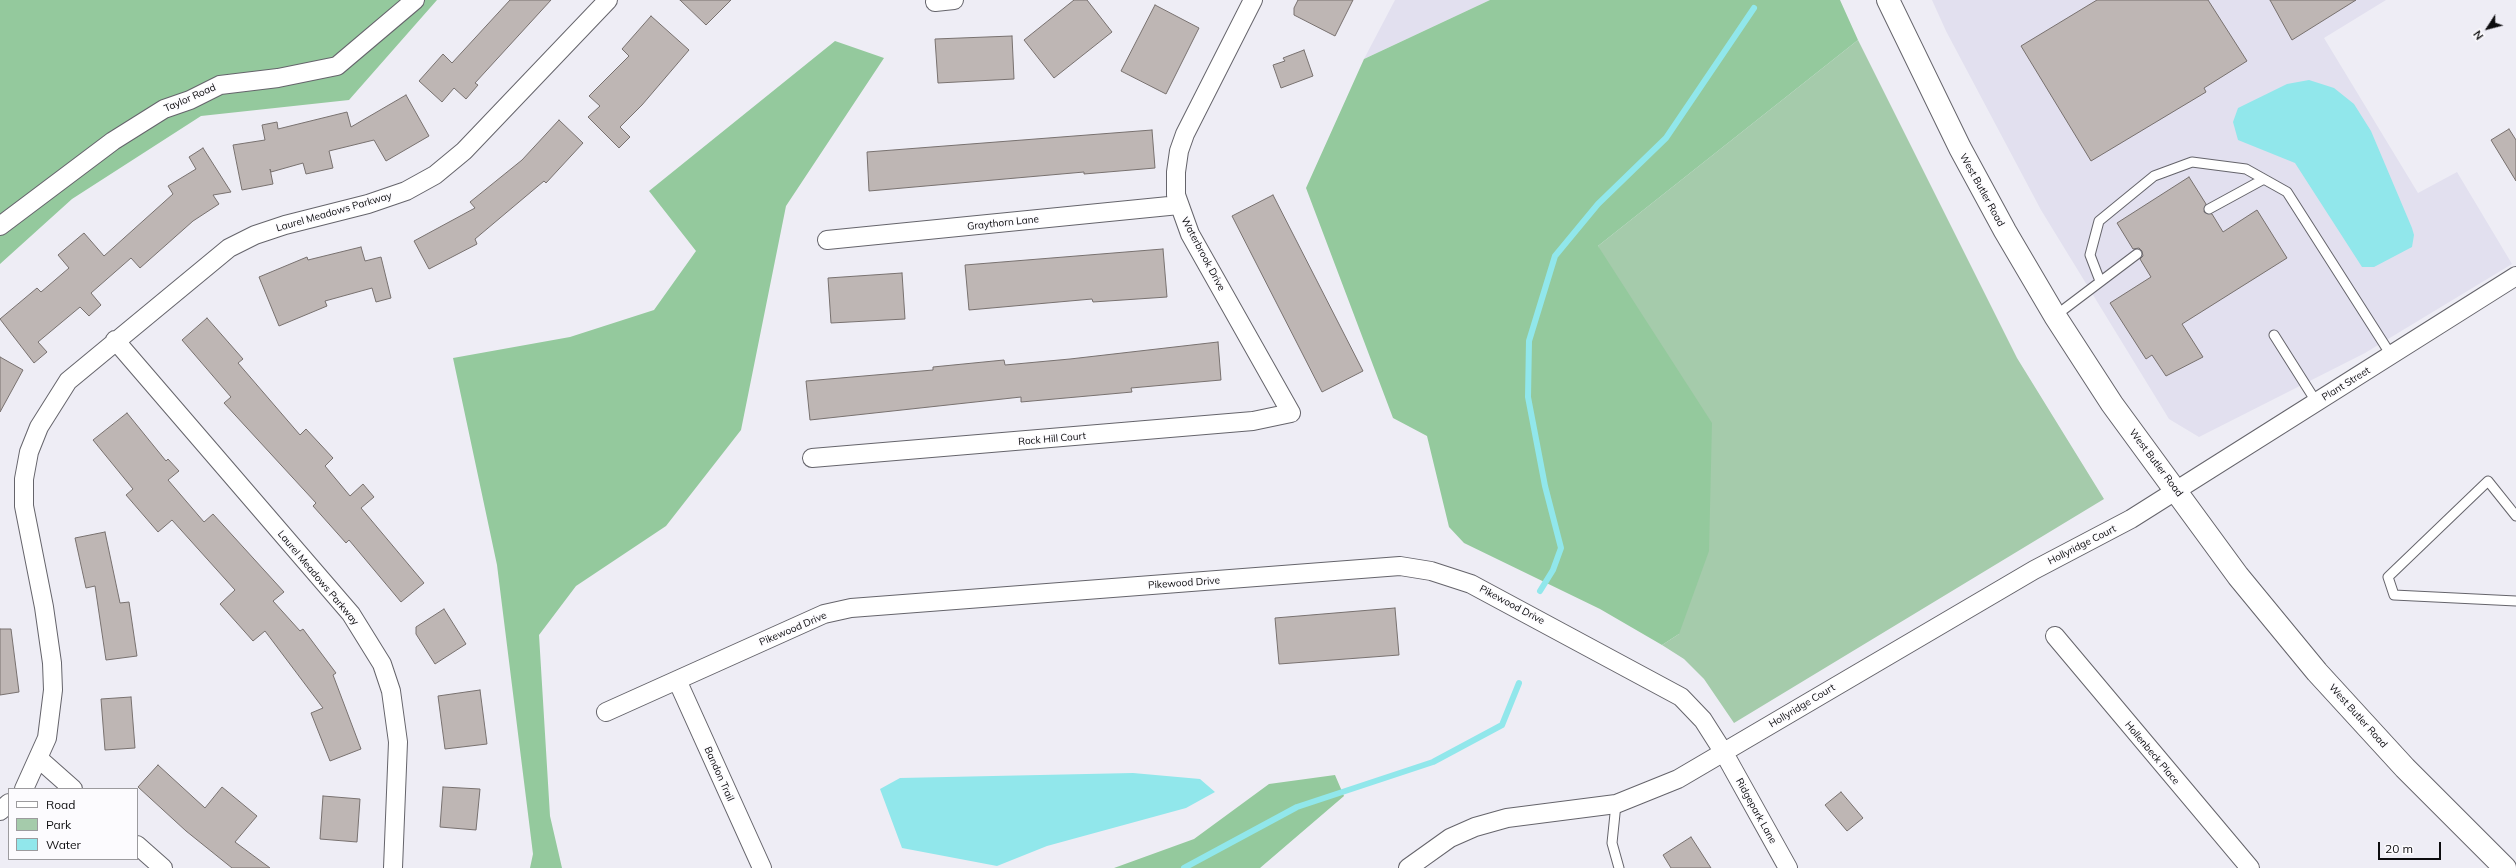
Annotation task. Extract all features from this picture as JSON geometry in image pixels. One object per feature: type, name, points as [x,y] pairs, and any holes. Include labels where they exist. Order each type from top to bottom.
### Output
[{"type":"main road","name":"West Butler Road","points":[[1888,0],[1972,172],[2055,316],[2112,404],[2238,576],[2317,672],[2405,768],[2505,868]]},
{"type":"street","name":"Taylor Road","points":[[0,226],[113,141],[164,109],[190,100],[220,85],[278,78],[337,66],[415,0]]},
{"type":"street","name":"Laurel Meadows Parkway","points":[[24,788],[47,738],[51,714],[52,663],[44,607],[24,506],[24,479],[29,452],[39,427],[68,381],[115,340],[229,248],[255,235],[374,202],[406,191],[435,175],[464,151],[608,0]]},
{"type":"street","points":[[935,2],[954,0]]},
{"type":"street","name":"Waterbrook Drive","points":[[1253,0],[1183,140],[1176,172],[1179,205],[1190,234],[1291,412]]},
{"type":"street","name":"Graythorn Lane","points":[[827,240],[1179,205]]},
{"type":"street","name":"Plant Street","points":[[2177,491],[2516,276]]},
{"type":"street","name":"Laurel Meadows Parkway","points":[[115,340],[351,614],[382,664],[391,691],[398,742],[393,868]]},
{"type":"street","name":"Rock Hill Court","points":[[812,458],[1253,421],[1291,412]]},
{"type":"street","name":"Hollyridge Court","points":[[1408,868],[1450,838],[1475,827],[1507,818],[1616,804],[1678,779],[1724,753],[1855,673],[2034,570],[2131,519],[2177,491]]},
{"type":"street","name":"Pikewood Drive","points":[[606,712],[824,614],[851,608],[1400,566],[1431,571],[1471,584],[1681,697],[1703,720],[1724,753]]},
{"type":"street","name":"Hollenbeck Place","points":[[2055,636],[2250,868]]},
{"type":"street","name":"Bandon Trail","points":[[677,680],[762,868]]},
{"type":"street","name":"Ridgepark Lane","points":[[1724,753],[1788,868]]},
{"type":"street","points":[[38,758],[72,788]]},
{"type":"street","points":[[0,811],[8,804]]},
{"type":"street","points":[[138,846],[163,868]]},
{"type":"lane","points":[[2100,281],[2090,255],[2099,221],[2154,176],[2192,162],[2246,169],[2287,192],[2391,355]]},
{"type":"lane","points":[[2209,209],[2264,179]]},
{"type":"lane","points":[[2055,316],[2136,254]]},
{"type":"lane","points":[[2274,335],[2316,403]]},
{"type":"lane","points":[[2516,516],[2488,480],[2388,577],[2394,595],[2516,601]]},
{"type":"lane","points":[[1616,804],[1612,843],[1619,868]]},
{"type":"shaded area","points":[[1395,0],[1490,0],[1364,59]]},
{"type":"shaded area","points":[[1932,0],[2386,0],[2324,38],[2418,193],[2457,172],[2512,264],[2365,353],[2199,437],[2169,419],[2041,210],[1946,31]]},
{"type":"green space","points":[[0,0],[437,0],[349,100],[201,116],[72,199],[0,264]]},
{"type":"green space","points":[[1490,0],[1840,0],[1858,40],[1598,246],[1712,423],[1709,551],[1679,634],[1662,645],[1600,609],[1464,543],[1449,527],[1427,436],[1393,418],[1306,188],[1364,59]]},
{"type":"green space","points":[[1858,40],[2017,358],[2104,499],[1734,723],[1704,679],[1684,659],[1662,645],[1679,634],[1598,246]]},
{"type":"green space","points":[[835,41],[884,58],[786,206],[741,430],[666,526],[576,586],[539,635],[550,816],[562,868],[530,868],[533,854],[497,565],[453,358],[570,337],[654,310],[696,251],[649,191]]},
{"type":"green space","points":[[1335,775],[1344,796],[1260,868],[1114,868],[1194,839],[1269,784]]},
{"type":"water","points":[[2309,80],[2334,88],[2354,104],[2371,131],[2412,228],[2414,235],[2412,247],[2374,267],[2362,267],[2295,163],[2238,140],[2233,122],[2238,108],[2287,84]]},
{"type":"water","points":[[1133,773],[1200,779],[1215,792],[1186,808],[1047,846],[997,866],[902,848],[880,789],[900,778]]},
{"type":"building","points":[[510,0],[551,0],[475,83],[478,85],[466,99],[454,88],[442,102],[419,81],[443,54],[452,63]]},
{"type":"building","points":[[680,0],[731,0],[706,25]]},
{"type":"building","points":[[1074,0],[1087,0],[1112,32],[1054,78],[1024,40]]},
{"type":"building","points":[[1298,0],[1353,0],[1335,36],[1294,15],[1294,8]]},
{"type":"building","points":[[2097,0],[2208,0],[2247,61],[2204,88],[2206,92],[2091,161],[2021,46]]},
{"type":"building","points":[[2270,0],[2356,0],[2292,40]]},
{"type":"building","points":[[1155,5],[1199,28],[1166,94],[1121,71]]},
{"type":"building","points":[[651,16],[689,50],[642,105],[620,127],[630,137],[619,148],[588,117],[600,106],[589,96],[629,56],[622,49]]},
{"type":"building","points":[[1012,36],[1014,79],[938,83],[935,39]]},
{"type":"building","points":[[1304,50],[1313,76],[1281,88],[1273,65],[1285,61],[1283,58]]},
{"type":"building","points":[[406,95],[429,136],[386,161],[374,140],[329,151],[333,168],[306,174],[303,163],[271,172],[270,169],[273,184],[242,190],[233,145],[265,140],[262,125],[277,122],[278,129],[347,112],[351,127]]},
{"type":"building","points":[[559,120],[583,143],[546,183],[544,181],[475,239],[477,244],[429,269],[414,241],[475,208],[470,202],[522,160]]},
{"type":"building","points":[[2509,129],[2516,140],[2516,181],[2491,140]]},
{"type":"building","points":[[1152,130],[1155,168],[1084,174],[1084,172],[869,191],[867,152]]},
{"type":"building","points":[[203,148],[231,192],[213,195],[219,204],[193,221],[140,268],[131,258],[91,293],[101,305],[89,316],[80,307],[38,342],[47,352],[34,363],[0,319],[37,288],[41,292],[69,268],[58,255],[84,233],[104,256],[173,194],[168,186],[196,169],[189,157]]},
{"type":"building","points":[[2189,177],[2206,204],[2204,212],[2212,214],[2223,232],[2257,210],[2287,258],[2182,324],[2203,357],[2166,376],[2152,355],[2146,359],[2110,303],[2151,277],[2140,259],[2143,256],[2142,251],[2139,248],[2133,249],[2117,223]]},
{"type":"building","points":[[1273,195],[1363,371],[1322,392],[1232,216]]},
{"type":"building","points":[[361,247],[365,261],[381,257],[391,298],[376,302],[372,288],[325,301],[327,306],[279,326],[259,277],[307,257],[308,260]]},
{"type":"building","points":[[1163,249],[1167,297],[1093,302],[1092,299],[969,310],[965,265]]},
{"type":"building","points":[[902,273],[905,319],[831,323],[828,278]]},
{"type":"building","points":[[207,318],[243,359],[238,363],[300,435],[306,429],[333,458],[325,466],[350,496],[363,484],[374,497],[361,508],[424,583],[401,602],[349,540],[346,543],[313,506],[316,503],[224,403],[231,397],[182,340]]},
{"type":"building","points":[[1218,342],[1221,380],[1131,388],[1132,392],[1021,402],[1021,397],[810,420],[806,381],[933,370],[933,367],[1004,360],[1005,365],[1070,359]]},
{"type":"building","points":[[0,357],[23,370],[0,412]]},
{"type":"building","points":[[127,413],[166,461],[168,459],[179,471],[168,480],[204,522],[213,514],[284,592],[273,601],[300,631],[303,629],[336,673],[333,675],[361,749],[330,761],[311,713],[323,708],[265,631],[253,641],[220,604],[235,590],[172,520],[158,532],[126,495],[133,489],[93,440]]},
{"type":"building","points":[[105,532],[120,603],[129,602],[137,656],[106,660],[95,586],[86,588],[75,538]]},
{"type":"building","points":[[1395,608],[1399,655],[1279,664],[1275,618]]},
{"type":"building","points":[[444,609],[466,644],[435,664],[416,634],[416,627]]},
{"type":"building","points":[[0,629],[11,629],[19,692],[0,695]]},
{"type":"building","points":[[480,690],[487,744],[445,749],[438,696]]},
{"type":"building","points":[[131,697],[135,748],[105,750],[101,699]]},
{"type":"building","points":[[158,765],[205,808],[222,787],[257,816],[235,842],[270,868],[232,868],[186,831],[138,787]]},
{"type":"building","points":[[443,787],[480,789],[476,830],[440,827]]},
{"type":"building","points":[[1841,792],[1863,818],[1847,831],[1825,805]]},
{"type":"building","points":[[323,796],[360,799],[357,842],[320,839]]},
{"type":"building","points":[[1691,837],[1711,868],[1671,868],[1663,855]]},
{"type":"waterway","points":[[1540,591],[1553,570],[1561,548],[1545,486],[1528,397],[1529,341],[1555,256],[1598,204],[1666,138],[1754,8]]},
{"type":"waterway","points":[[1184,868],[1297,807],[1433,762],[1502,725],[1519,683]]}]
